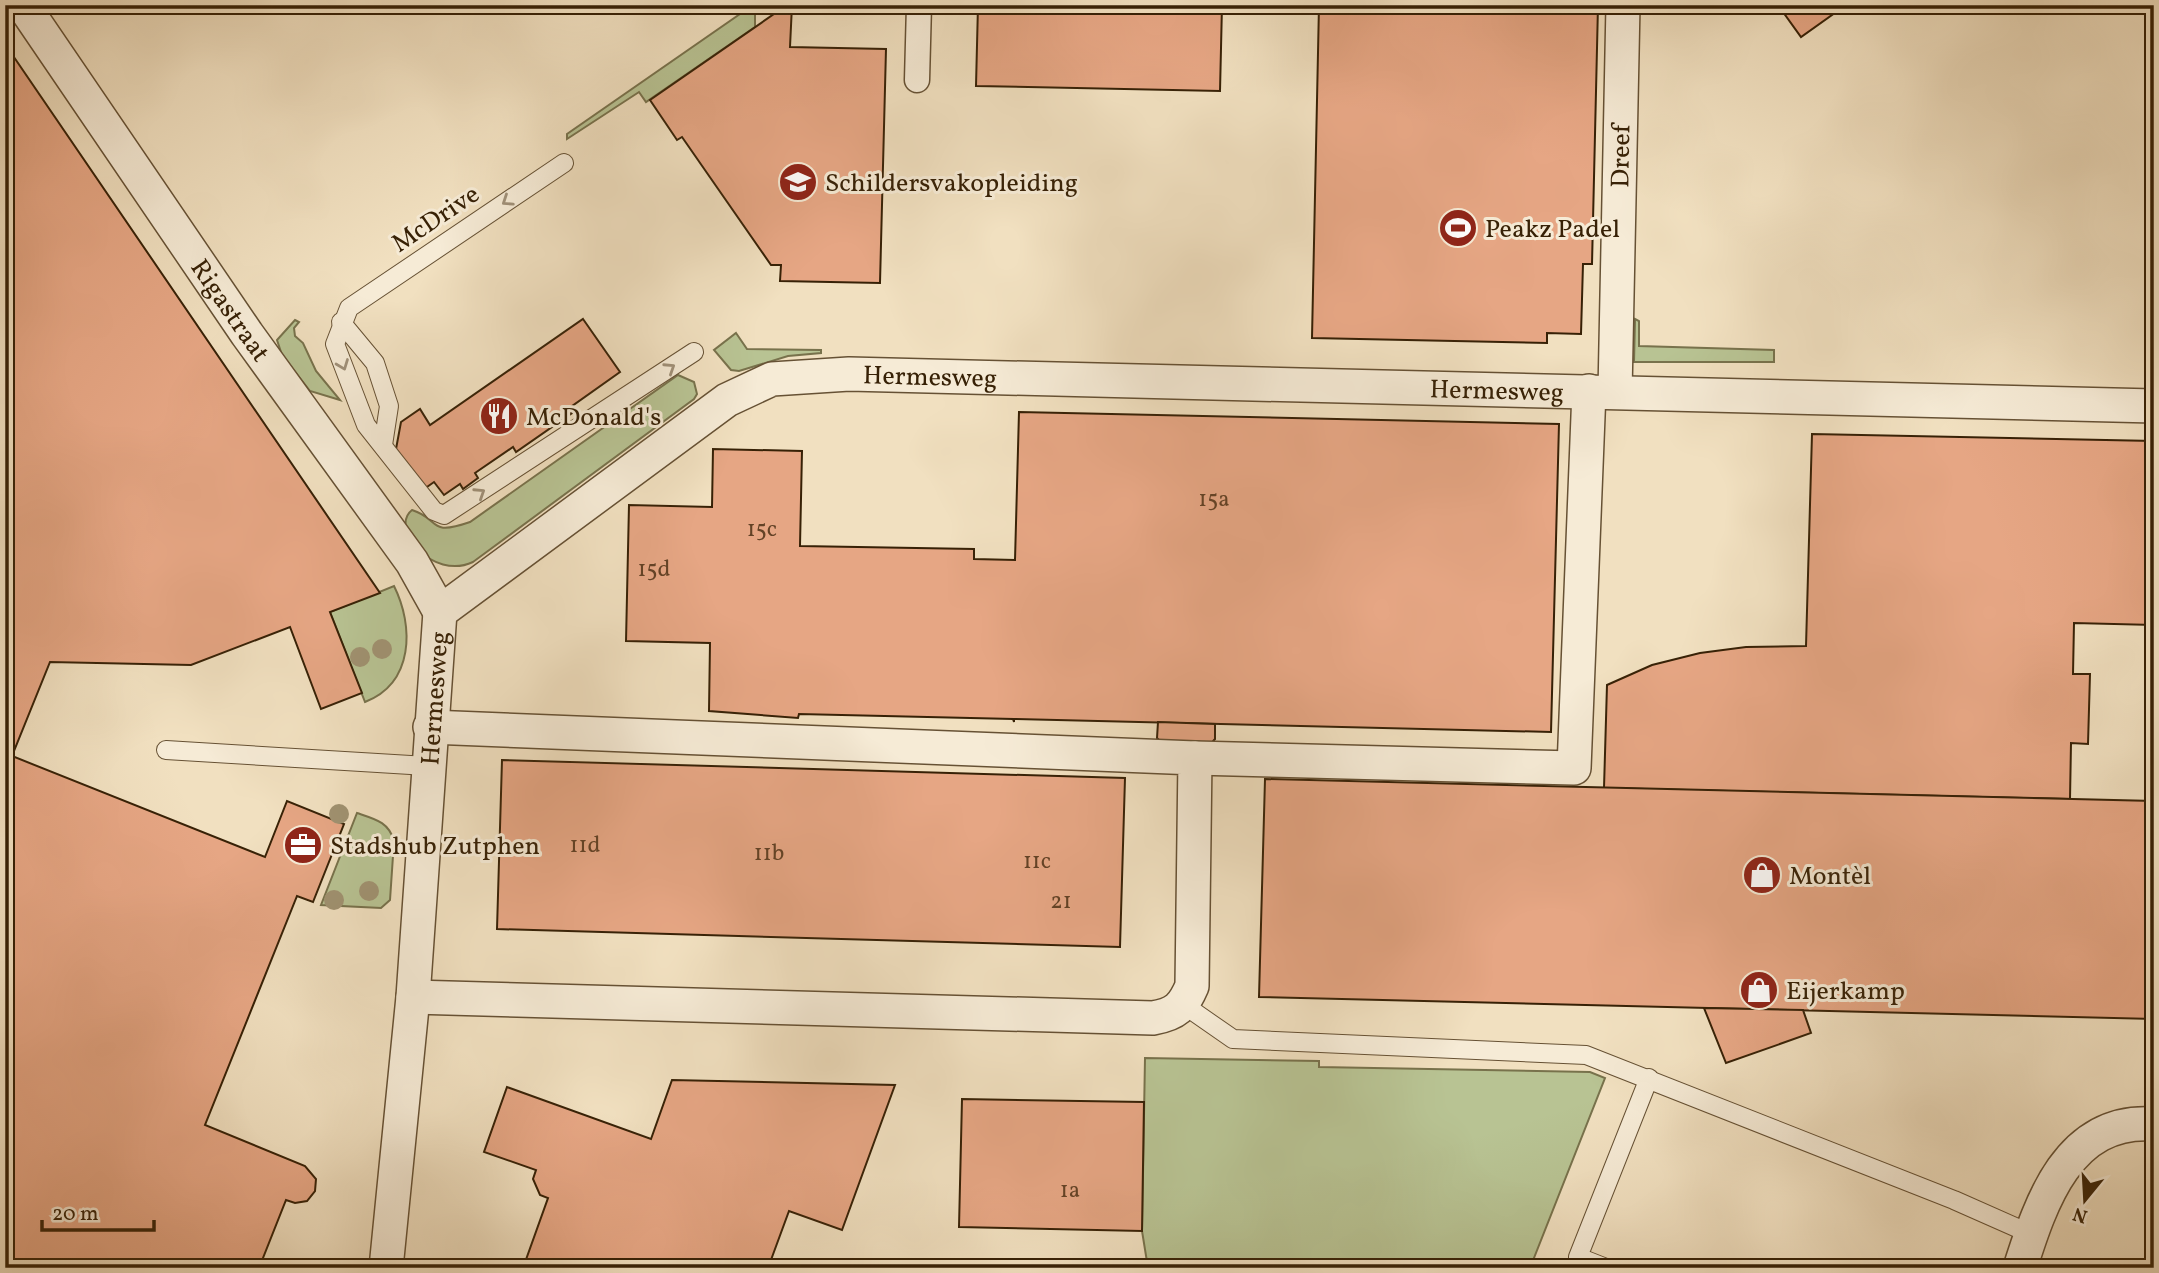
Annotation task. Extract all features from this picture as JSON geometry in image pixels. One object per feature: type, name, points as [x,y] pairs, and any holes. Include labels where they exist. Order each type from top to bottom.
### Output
[{"type":"street","name":"Rigastraat","points":[[23,5],[247,334],[412,562],[440,612]]},
{"type":"street","points":[[917,80],[919,5]]},
{"type":"street","name":"Dreef","points":[[1195,758],[1574,768],[1602,392],[1623,5]]},
{"type":"street","name":"Hermesweg","points":[[386,1268],[413,997],[427,766],[440,612],[658,448],[727,400],[772,379],[814,374],[861,374],[2154,406]]},
{"type":"street","points":[[413,997],[1153,1018],[1171,1015],[1184,1005],[1192,986],[1195,758],[430,727]]},
{"type":"street","points":[[2020,1268],[2046,1193],[2076,1152],[2116,1128],[2154,1124]]},
{"type":"lane","name":"McDrive","points":[[341,322],[349,308],[564,163]]},
{"type":"lane","points":[[341,322],[335,344],[366,425],[434,511],[444,515],[694,352]]},
{"type":"lane","points":[[341,322],[376,363],[389,406],[383,445]]},
{"type":"lane","points":[[166,750],[427,766]]},
{"type":"lane","points":[[1184,1005],[1233,1039],[1586,1055],[1954,1200],[2031,1234]]},
{"type":"lane","points":[[1605,1268],[1578,1257],[1649,1078]]},
{"type":"green space","points":[[753,5],[755,27],[646,102],[639,92],[567,139],[567,134]]},
{"type":"green space","points":[[1635,319],[1639,321],[1639,346],[1774,350],[1774,362],[1634,362]]},
{"type":"green space","points":[[295,320],[299,322],[294,328],[295,336],[303,343],[316,371],[340,400],[310,391],[282,355],[277,340]]},
{"type":"green space","points":[[736,333],[747,349],[821,350],[821,353],[788,356],[739,371],[731,370],[714,350]]},
{"type":"green space","points":[[678,375],[694,382],[697,394],[694,399],[473,562],[458,566],[443,564],[418,550],[410,539],[406,518],[412,510],[440,527],[447,528],[470,522]]},
{"type":"green space","points":[[394,586],[405,618],[405,652],[393,681],[381,693],[365,702],[330,612]]},
{"type":"green space","points":[[357,813],[385,825],[392,835],[394,841],[390,900],[381,908],[321,905]]},
{"type":"green space","points":[[1145,1058],[1319,1061],[1319,1067],[1590,1072],[1605,1078],[1530,1268],[1148,1268],[1142,1231]]},
{"type":"building","points":[[787,5],[792,5],[790,47],[886,49],[880,283],[780,281],[781,265],[771,265],[682,137],[677,140],[650,100]]},
{"type":"building","points":[[978,5],[1222,5],[1220,91],[976,86]]},
{"type":"building","points":[[1319,5],[1598,5],[1592,264],[1583,264],[1581,334],[1547,333],[1547,343],[1312,338]]},
{"type":"building","points":[[1778,5],[1846,5],[1801,37]]},
{"type":"building","points":[[5,44],[380,593],[330,612],[362,693],[321,709],[290,627],[191,665],[50,662],[12,756],[265,857],[287,801],[344,824],[313,902],[297,896],[205,1125],[305,1166],[316,1179],[315,1191],[307,1201],[295,1203],[286,1200],[259,1268],[5,1268]]},
{"type":"building","points":[[583,319],[620,372],[568,409],[572,413],[516,452],[513,447],[475,473],[478,478],[463,489],[460,484],[444,495],[434,482],[424,489],[396,449],[401,422],[420,409],[430,425]]},
{"type":"building","points":[[1019,412],[1559,424],[1551,732],[1014,719],[1014,722],[1013,719],[799,714],[798,718],[709,711],[710,643],[626,641],[629,505],[712,507],[713,449],[802,451],[800,546],[974,549],[974,559],[1015,560]]},
{"type":"building","points":[[1812,434],[2154,441],[2154,625],[2074,623],[2073,674],[2090,674],[2088,744],[2071,743],[2070,799],[1604,788],[1607,685],[1652,665],[1700,653],[1746,647],[1806,646]]},
{"type":"building","points":[[1158,722],[1215,724],[1215,739],[1207,748],[1166,747],[1157,738]]},
{"type":"building","points":[[502,760],[1125,778],[1120,947],[497,929]]},
{"type":"building","points":[[1265,779],[2154,801],[2154,1019],[1259,997]]},
{"type":"building","points":[[1704,1008],[1803,1010],[1811,1033],[1726,1063]]},
{"type":"building","points":[[672,1080],[895,1085],[842,1230],[789,1211],[768,1268],[523,1268],[548,1198],[540,1195],[533,1179],[536,1170],[484,1152],[507,1087],[651,1139]]},
{"type":"building","points":[[962,1099],[1144,1102],[1142,1231],[959,1227]]},
{"type":"place","name":"Schildersvakopleiding","points":[[798,182]]},
{"type":"place","name":"Peakz Padel","points":[[1458,228]]},
{"type":"place","name":"McDonald's","points":[[499,416]]},
{"type":"place","name":"Stadshub Zutphen","points":[[303,845]]},
{"type":"place","name":"Montèl","points":[[1762,875]]},
{"type":"place","name":"Eijerkamp","points":[[1759,990]]}]
